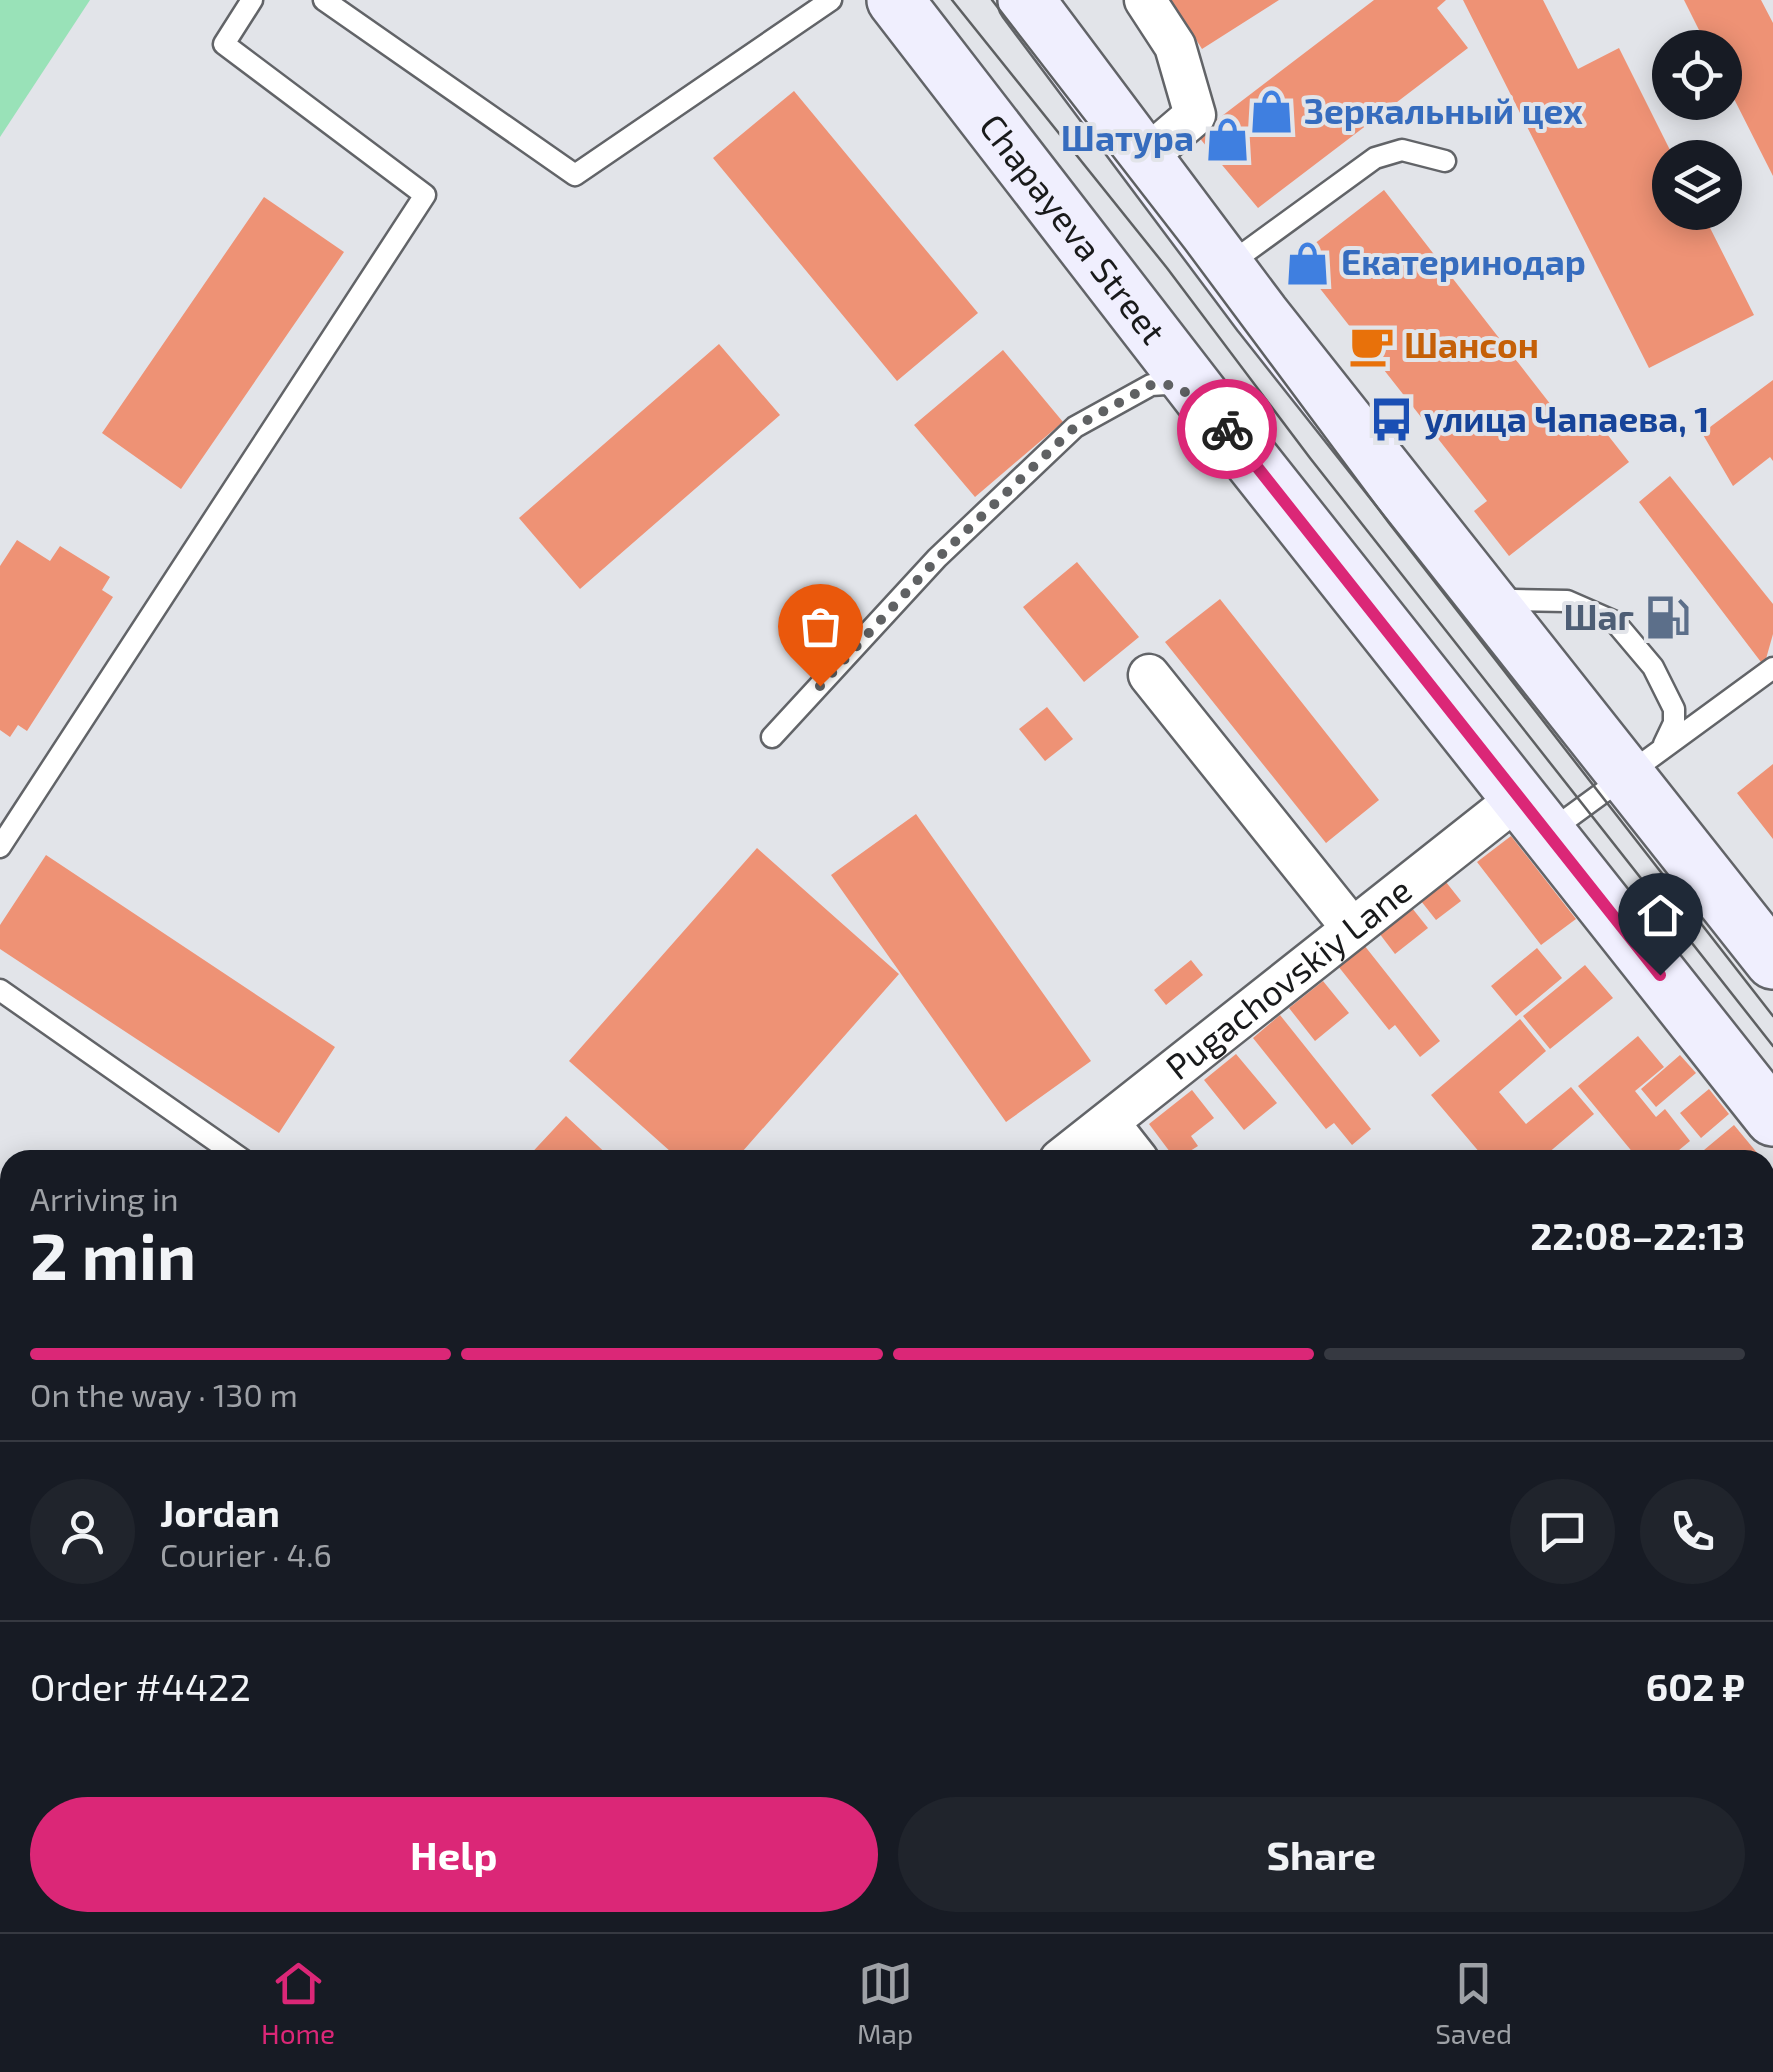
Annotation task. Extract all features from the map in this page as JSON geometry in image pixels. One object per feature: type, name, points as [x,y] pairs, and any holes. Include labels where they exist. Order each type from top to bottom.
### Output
[{"type":"main road","name":"Chapayeva Street","points":[[895,0],[1204,400],[1773,1118]]},
{"type":"main road","points":[[1026,0],[1226,266],[1498,615],[1645,760],[1773,962]]},
{"type":"street","points":[[1145,0],[1175,46],[1195,115],[1146,157]]},
{"type":"street","points":[[1148,675],[1352,928]]},
{"type":"street","name":"Pugachovskiy Lane","points":[[1073,1150],[1352,928],[1532,815]]},
{"type":"street","points":[[1109,1123],[1130,1150]]},
{"type":"lane","points":[[0,847],[424,195],[224,44],[252,0]]},
{"type":"lane","points":[[324,0],[576,175],[831,0]]},
{"type":"lane","points":[[1226,266],[1375,158],[1402,150],[1445,161]]},
{"type":"lane","points":[[772,737],[938,558],[1075,427],[1151,385],[1166,384],[1204,400]]},
{"type":"lane","points":[[1498,615],[1514,600],[1567,601],[1616,622],[1653,666],[1674,709],[1674,723],[1645,760]]},
{"type":"lane","points":[[1532,815],[1645,760],[1773,668]]},
{"type":"lane","points":[[0,990],[228,1150]]},
{"type":"green space","points":[[0,0],[90,0],[0,137]]},
{"type":"building","points":[[1171,0],[1279,0],[1202,49]]},
{"type":"building","points":[[1374,0],[1446,0],[1437,8],[1468,48],[1258,208],[1197,135]]},
{"type":"building","points":[[1463,0],[1543,0],[1578,69],[1619,48],[1665,140],[1652,140],[1652,230],[1711,230],[1754,315],[1649,368]]},
{"type":"building","points":[[1684,0],[1761,0],[1773,23],[1773,176],[1742,115],[1742,30],[1699,30]]},
{"type":"building","points":[[794,91],[978,313],[897,381],[713,158]]},
{"type":"building","points":[[1384,190],[1572,432],[1592,415],[1629,462],[1509,556],[1474,511],[1487,501],[1296,258]]},
{"type":"building","points":[[264,197],[344,252],[181,489],[102,433]]},
{"type":"building","points":[[719,344],[780,415],[580,589],[519,518]]},
{"type":"building","points":[[1003,350],[1063,422],[975,497],[914,425]]},
{"type":"building","points":[[1773,380],[1773,461],[1770,457],[1733,486],[1702,433]]},
{"type":"building","points":[[1670,476],[1773,604],[1773,634],[1764,666],[1639,502]]},
{"type":"building","points":[[17,540],[50,561],[60,546],[110,577],[102,590],[113,597],[27,731],[18,725],[10,737],[0,730],[0,566]]},
{"type":"building","points":[[1077,562],[1139,637],[1084,682],[1023,607]]},
{"type":"building","points":[[1220,599],[1379,800],[1326,843],[1165,642]]},
{"type":"building","points":[[1047,707],[1073,739],[1045,761],[1019,729]]},
{"type":"building","points":[[1773,764],[1773,839],[1737,793]]},
{"type":"building","points":[[916,814],[1091,1061],[1006,1122],[831,875]]},
{"type":"building","points":[[1511,836],[1576,919],[1541,945],[1477,862]]},
{"type":"building","points":[[757,848],[899,974],[744,1150],[669,1150],[569,1061]]},
{"type":"building","points":[[46,855],[335,1047],[279,1133],[0,949],[0,925]]},
{"type":"building","points":[[1446,882],[1461,901],[1436,920],[1421,901]]},
{"type":"building","points":[[1412,908],[1428,928],[1395,954],[1379,933]]},
{"type":"building","points":[[1364,945],[1440,1041],[1420,1057],[1395,1025],[1389,1030],[1338,966]]},
{"type":"building","points":[[1537,948],[1562,978],[1516,1016],[1491,986]]},
{"type":"building","points":[[1191,960],[1203,975],[1166,1005],[1154,990]]},
{"type":"building","points":[[1585,965],[1613,998],[1550,1049],[1523,1016]]},
{"type":"building","points":[[1323,981],[1349,1013],[1315,1041],[1289,1008]]},
{"type":"building","points":[[1280,1015],[1371,1129],[1352,1145],[1334,1123],[1326,1129],[1253,1038]]},
{"type":"building","points":[[1520,1019],[1546,1051],[1499,1092],[1526,1124],[1571,1087],[1594,1114],[1552,1150],[1478,1150],[1431,1095]]},
{"type":"building","points":[[1638,1036],[1664,1067],[1635,1091],[1656,1117],[1665,1109],[1690,1141],[1679,1150],[1631,1150],[1578,1086]]},
{"type":"building","points":[[1236,1054],[1277,1103],[1244,1130],[1204,1080]]},
{"type":"building","points":[[1680,1055],[1696,1073],[1656,1107],[1641,1089]]},
{"type":"building","points":[[1709,1089],[1729,1114],[1701,1138],[1680,1113]]},
{"type":"building","points":[[1192,1090],[1214,1118],[1191,1136],[1198,1146],[1192,1150],[1168,1150],[1149,1124]]},
{"type":"building","points":[[566,1116],[602,1150],[534,1150]]},
{"type":"building","points":[[1734,1125],[1755,1150],[1704,1150]]},
{"type":"tram line","points":[[952,0],[1167,268],[1310,458],[1773,1046]]},
{"type":"tram line","points":[[992,0],[1185,249],[1389,523],[1773,1016]]},
{"type":"way so far","points":[[820,686],[938,558],[1075,427],[1151,385],[1166,384],[1204,400],[1227,429]]},
{"type":"place","name":"Зеркальный цех","points":[[1271,112]]},
{"type":"place","name":"Шатура","points":[[1227,139]]},
{"type":"place","name":"Екатеринодар","points":[[1308,263]]},
{"type":"place","name":"Шансон","points":[[1371,346]]},
{"type":"place","name":"улица Чапаева, 1","points":[[1391,420]]},
{"type":"place","name":"Шаг","points":[[1667,618]]},
{"type":"route","points":[[1227,429],[1660,975]]}]
